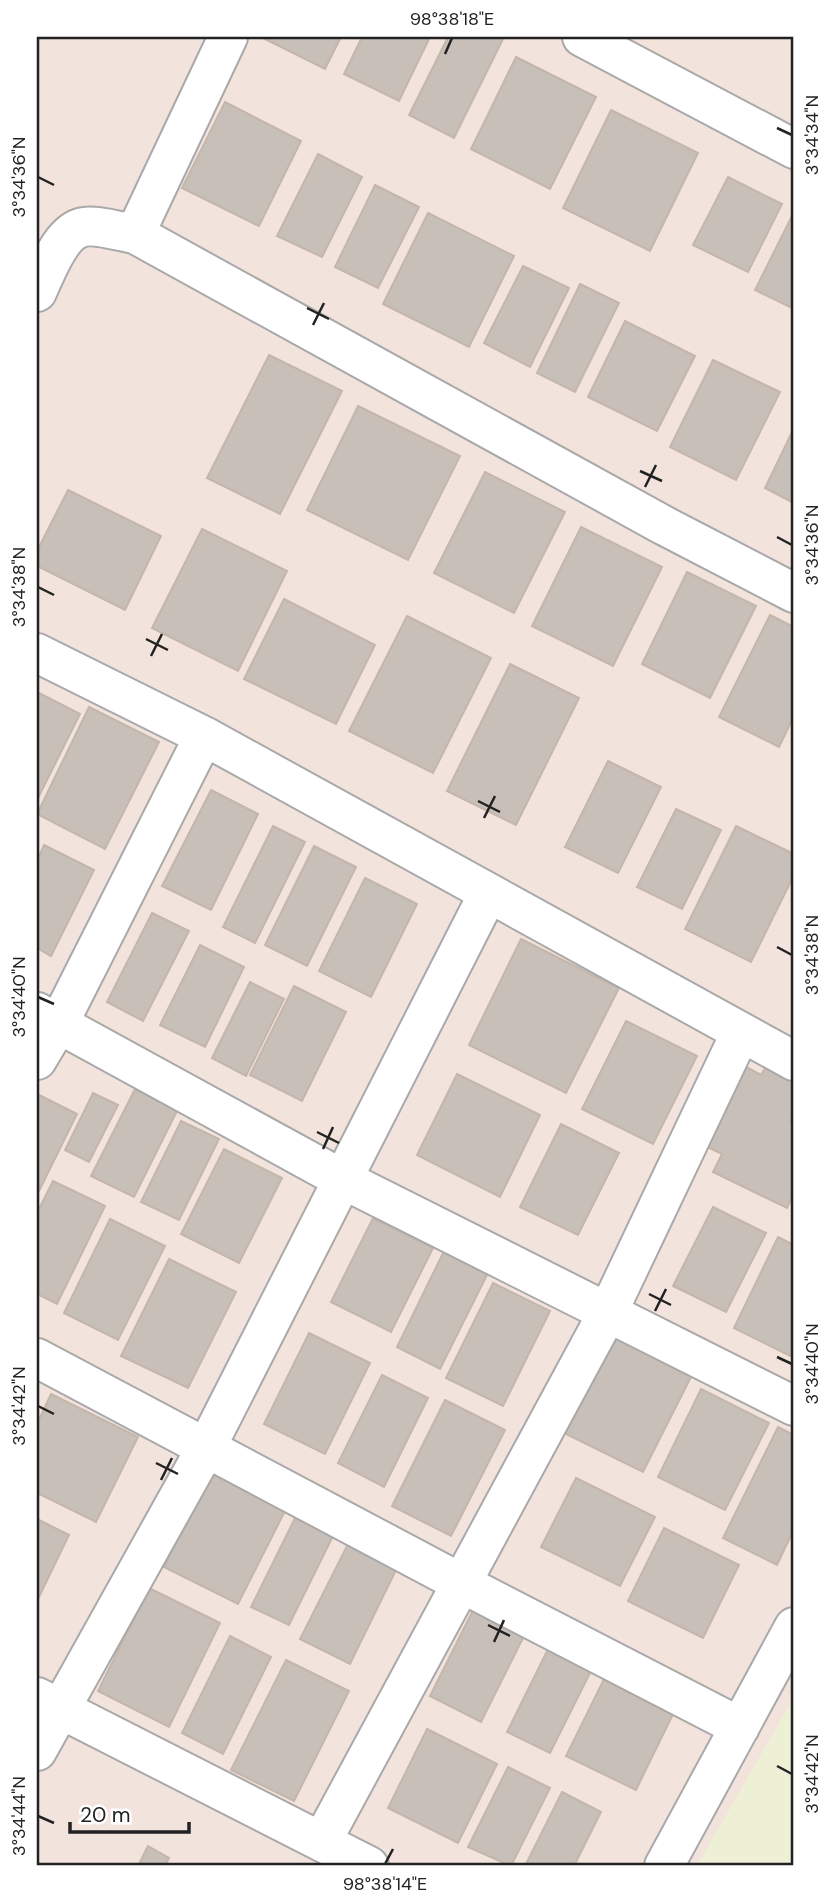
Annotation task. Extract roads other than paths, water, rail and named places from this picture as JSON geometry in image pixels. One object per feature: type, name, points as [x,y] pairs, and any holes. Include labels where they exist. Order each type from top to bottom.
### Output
[{"type":"street","points":[[135,234],[228,37]]},
{"type":"street","points":[[582,37],[794,149]]},
{"type":"street","points":[[37,292],[62,242],[80,228],[98,227],[135,234],[663,526],[794,593]]},
{"type":"street","points":[[37,653],[204,736],[794,1061]]},
{"type":"street","points":[[37,1060],[48,1017],[204,736]]},
{"type":"street","points":[[37,1751],[49,1704],[206,1448],[488,894]]},
{"type":"street","points":[[48,1017],[342,1180],[794,1406]]},
{"type":"street","points":[[322,1842],[608,1312],[741,1032]]},
{"type":"street","points":[[37,1358],[461,1583],[740,1727]]},
{"type":"street","points":[[664,1866],[794,1627]]},
{"type":"street","points":[[49,1704],[369,1866]]}]
